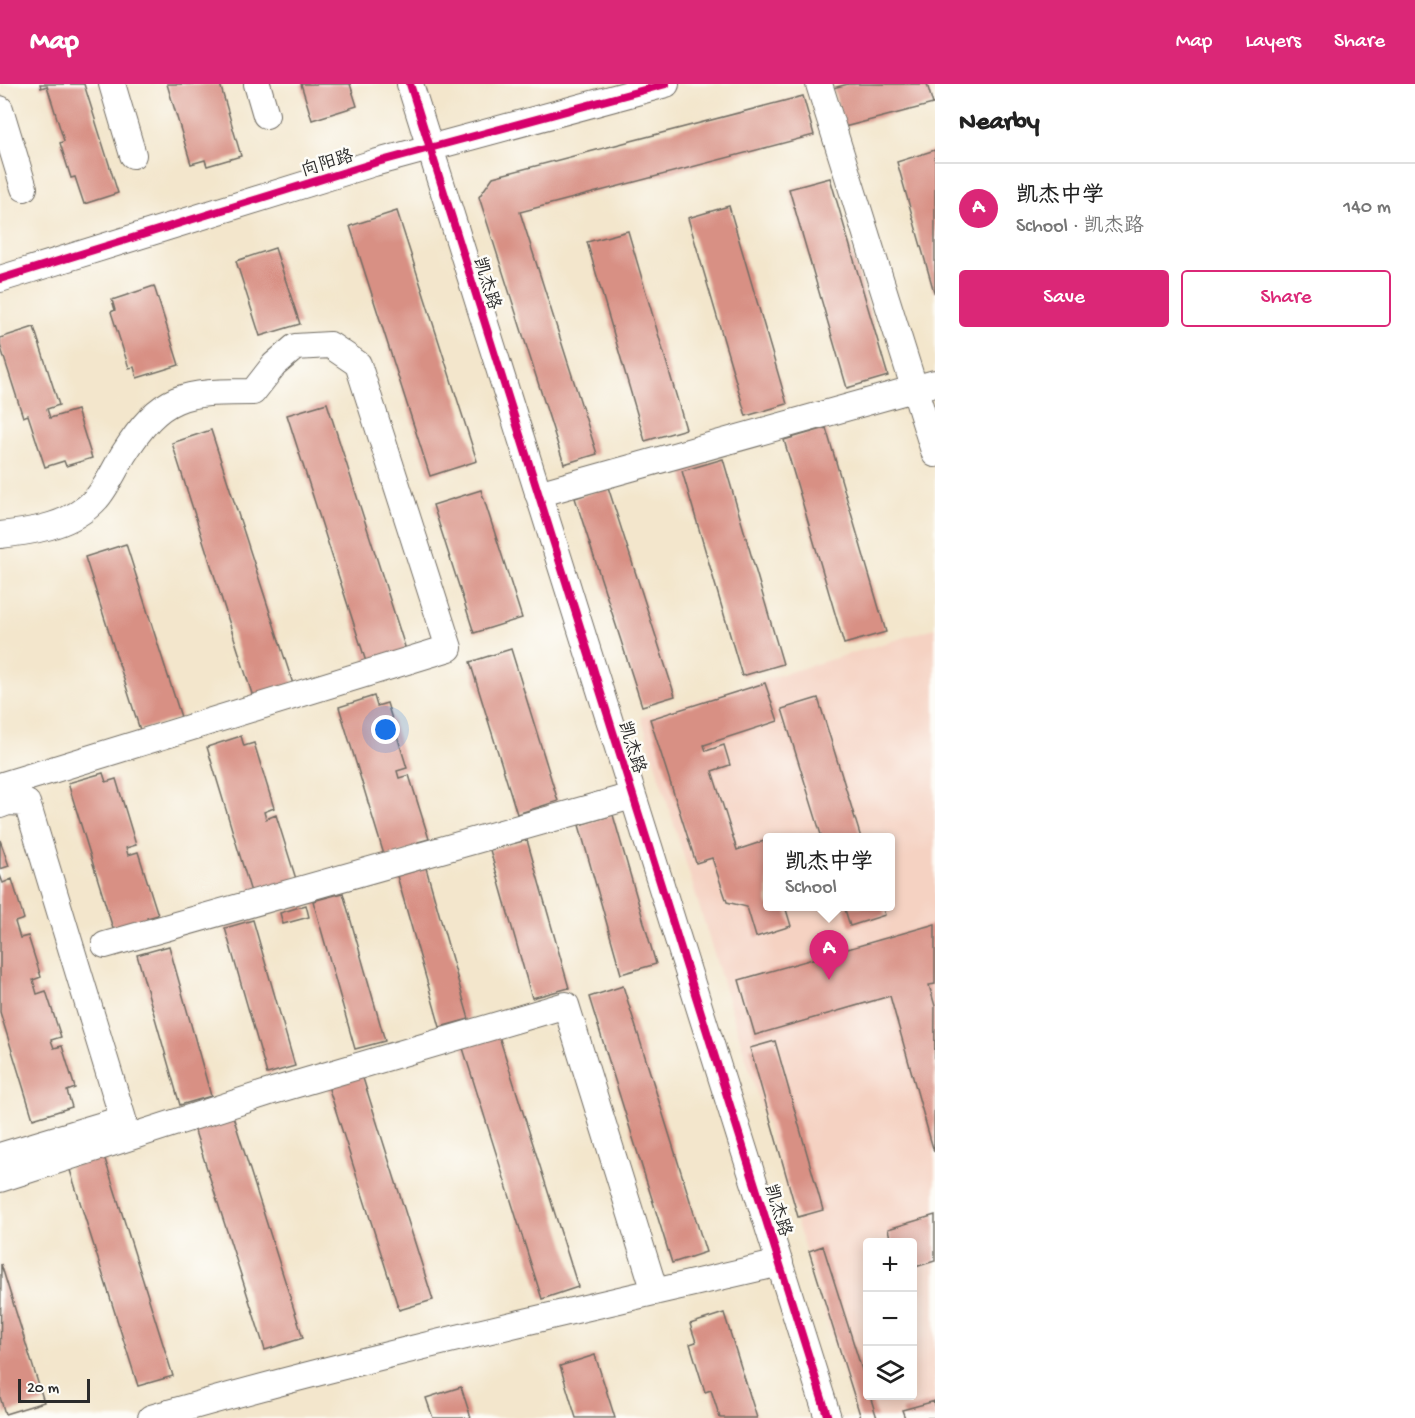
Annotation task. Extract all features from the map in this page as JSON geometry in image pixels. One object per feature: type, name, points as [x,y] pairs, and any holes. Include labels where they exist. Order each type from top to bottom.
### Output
[{"type":"street","points":[[112,84],[133,155]]},
{"type":"street","points":[[257,84],[267,115]]},
{"type":"street","name":"凯杰路","points":[[410,84],[828,1418]]},
{"type":"street","name":"向阳路","points":[[0,279],[362,166],[666,84]]},
{"type":"street","points":[[819,84],[925,386],[935,454]]},
{"type":"street","points":[[0,109],[24,188]]},
{"type":"street","points":[[0,535],[44,529],[74,515],[97,498],[138,432],[161,407],[182,397],[213,392],[254,392],[274,365],[295,347],[330,345],[358,364],[449,648],[0,786]]},
{"type":"street","points":[[538,494],[925,386]]},
{"type":"street","points":[[105,945],[632,796]]},
{"type":"street","points":[[0,805],[8,802],[27,804],[123,1119],[0,1156]]},
{"type":"street","points":[[0,1179],[273,1091],[566,1005],[655,1292]]},
{"type":"street","points":[[151,1418],[238,1393],[418,1347],[780,1263]]},
{"type":"shaded area","points":[[935,628],[935,1418],[857,1418],[641,717]]},
{"type":"building","points":[[40,84],[84,84],[118,193],[84,204],[75,177],[71,178],[60,143],[64,141],[47,86],[41,88]]},
{"type":"building","points":[[167,84],[220,84],[241,156],[207,166],[205,160],[191,164]]},
{"type":"building","points":[[301,84],[350,84],[357,106],[312,120]]},
{"type":"building","points":[[848,84],[927,84],[933,104],[844,127],[833,88]]},
{"type":"building","points":[[803,96],[814,135],[520,212],[597,454],[564,464],[479,197],[493,177]]},
{"type":"building","points":[[935,150],[935,291],[934,292],[897,162]]},
{"type":"building","points":[[830,178],[888,376],[847,388],[789,189]]},
{"type":"building","points":[[729,206],[787,404],[746,416],[688,218]]},
{"type":"building","points":[[397,211],[477,461],[430,476],[350,226]]},
{"type":"building","points":[[628,231],[686,429],[645,441],[587,242]]},
{"type":"building","points":[[275,248],[300,324],[260,336],[236,261]]},
{"type":"building","points":[[154,286],[179,365],[137,378],[134,367],[129,368],[111,312],[115,310],[112,300]]},
{"type":"building","points":[[34,327],[59,405],[47,409],[50,418],[77,410],[92,458],[66,466],[64,461],[45,467],[28,415],[23,417],[0,345],[0,338]]},
{"type":"building","points":[[327,403],[407,653],[367,665],[287,415]]},
{"type":"building","points":[[826,428],[886,632],[844,644],[784,440]]},
{"type":"building","points":[[211,430],[293,684],[253,697],[172,443]]},
{"type":"building","points":[[723,459],[783,664],[742,676],[682,471]]},
{"type":"building","points":[[608,487],[675,696],[642,706],[575,498]]},
{"type":"building","points":[[481,490],[522,618],[474,633],[433,505]]},
{"type":"building","points":[[126,544],[181,717],[140,730],[85,557]]},
{"type":"building","points":[[511,649],[558,801],[517,814],[470,662]]},
{"type":"building","points":[[765,683],[778,721],[704,745],[706,751],[724,745],[730,765],[712,771],[737,850],[763,841],[763,911],[786,911],[791,926],[756,937],[747,907],[727,902],[712,858],[696,863],[650,719]]},
{"type":"building","points":[[374,696],[377,706],[387,703],[407,768],[397,771],[399,778],[409,775],[429,839],[418,842],[420,848],[385,858],[339,707]]},
{"type":"building","points":[[818,698],[859,833],[820,833],[782,709]]},
{"type":"building","points":[[241,736],[244,746],[254,743],[274,808],[264,812],[266,819],[276,815],[296,879],[253,899],[207,747]]},
{"type":"building","points":[[103,773],[106,782],[116,779],[136,845],[126,848],[128,855],[138,852],[158,915],[147,918],[149,925],[115,935],[68,783]]},
{"type":"building","points":[[613,815],[656,964],[621,974],[579,825]]},
{"type":"building","points":[[0,840],[9,866],[0,869]]},
{"type":"building","points":[[527,840],[569,988],[532,998],[490,850]]},
{"type":"building","points":[[426,868],[469,1019],[440,1027],[397,876]]},
{"type":"building","points":[[0,875],[3,883],[12,879],[24,919],[15,922],[20,938],[28,936],[41,977],[33,980],[37,994],[46,991],[61,1037],[51,1040],[54,1048],[62,1046],[75,1088],[67,1091],[72,1107],[33,1119],[0,1012]]},
{"type":"building","points":[[343,893],[385,1041],[355,1049],[313,901]]},
{"type":"building","points":[[306,905],[309,917],[283,924],[280,913]]},
{"type":"building","points":[[846,911],[884,911],[885,915],[850,926]]},
{"type":"building","points":[[253,920],[295,1066],[267,1074],[225,928]]},
{"type":"building","points":[[935,924],[935,984],[929,985],[935,1006],[934,1152],[890,996],[755,1035],[739,980]]},
{"type":"building","points":[[169,946],[211,1096],[180,1105],[137,955]]},
{"type":"building","points":[[623,986],[706,1252],[672,1263],[589,997]]},
{"type":"building","points":[[498,1033],[578,1287],[542,1299],[462,1045]]},
{"type":"building","points":[[775,1041],[823,1210],[798,1217],[750,1048]]},
{"type":"building","points":[[362,1075],[433,1300],[399,1310],[328,1086]]},
{"type":"building","points":[[232,1113],[303,1338],[265,1350],[193,1125]]},
{"type":"building","points":[[104,1156],[173,1376],[138,1386],[69,1167]]},
{"type":"building","points":[[935,1215],[935,1261],[917,1266],[917,1238],[890,1238],[888,1229]]},
{"type":"building","points":[[823,1246],[863,1373],[863,1400],[871,1400],[877,1418],[861,1418],[809,1251]]},
{"type":"building","points":[[1,1264],[44,1402],[5,1414],[0,1397]]},
{"type":"building","points":[[724,1313],[757,1418],[720,1418],[711,1390],[705,1392],[690,1344],[696,1342],[690,1324]]},
{"type":"building","points":[[595,1355],[615,1418],[576,1418],[560,1366]]},
{"type":"building","points":[[461,1387],[471,1418],[433,1418],[426,1398]]},
{"type":"building","points":[[935,1401],[935,1418],[905,1418],[902,1410]]},
{"type":"cycle path","points":[[410,84],[828,1418]]},
{"type":"cycle path","points":[[0,279],[374,163],[666,84]]},
{"type":"place","name":"凯杰中学","points":[[829,980]]}]
